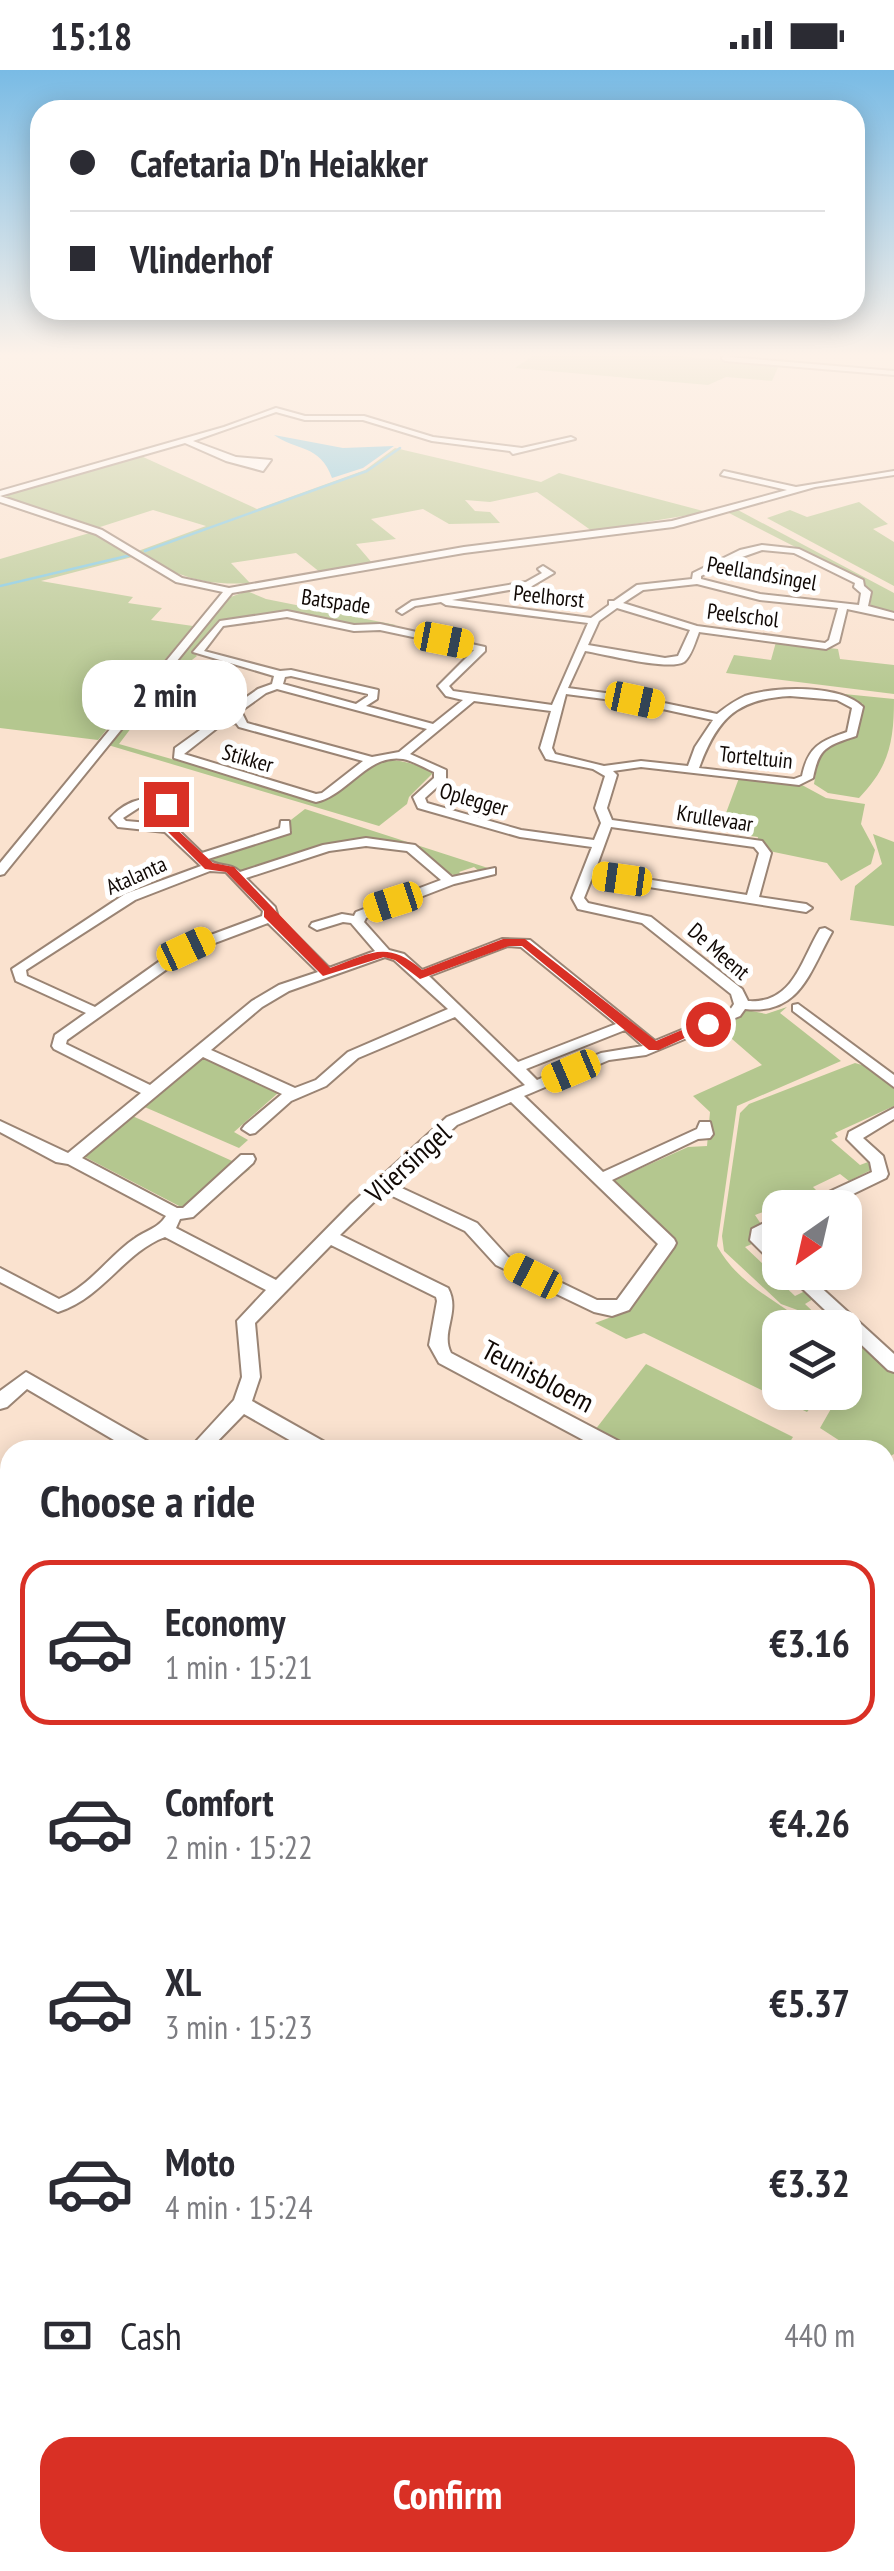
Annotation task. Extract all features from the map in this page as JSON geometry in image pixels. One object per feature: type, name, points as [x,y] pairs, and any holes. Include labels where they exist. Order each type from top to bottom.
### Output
[{"type":"street","points":[[0,497],[91,470]]},
{"type":"street","points":[[724,473],[794,490]]},
{"type":"street","points":[[0,497],[99,532],[179,580],[229,590],[313,584],[464,550],[673,524],[794,490],[894,473]]},
{"type":"street","points":[[696,581],[696,575],[733,554],[769,545],[797,548],[860,582],[859,587],[866,592],[863,608]]},
{"type":"street","name":"Peelhorst","points":[[402,611],[412,604],[530,584],[550,574],[544,568]]},
{"type":"street","name":"Peellandsingel","points":[[604,769],[558,760],[546,753],[562,690],[594,621],[612,603],[652,583],[696,581],[760,598],[863,608],[894,616]]},
{"type":"street","name":"Peelhorst","points":[[501,611],[510,594],[506,588]]},
{"type":"street","points":[[0,871],[229,590]]},
{"type":"street","name":"Peelhorst","points":[[436,600],[594,621]]},
{"type":"street","name":"Peelschol","points":[[612,603],[696,630],[826,646],[834,642],[843,606]]},
{"type":"street","name":"Batspade","points":[[278,680],[198,652],[220,624],[278,614],[354,628],[380,627],[482,649],[443,686],[450,694],[472,698]]},
{"type":"street","points":[[582,647],[664,661],[682,660],[696,630]]},
{"type":"street","points":[[358,706],[373,697],[374,692],[291,673],[235,710],[242,725],[372,760],[402,755],[472,698],[557,709]]},
{"type":"street","points":[[278,680],[435,728]]},
{"type":"street","points":[[562,690],[721,718]]},
{"type":"street","name":"Torteltuin","points":[[604,769],[642,764],[692,770],[802,782],[807,778],[812,752],[820,744],[852,734],[858,707],[835,696],[778,691],[738,700],[698,752],[692,770]]},
{"type":"street","name":"Stikker","points":[[240,719],[218,722],[179,750],[178,756],[316,798],[326,796],[372,760]]},
{"type":"street","name":"Oplegger","points":[[402,755],[435,766],[442,775],[419,797],[422,804],[520,833],[599,844]]},
{"type":"street","points":[[604,769],[612,779],[600,808],[606,823],[589,874],[806,908]]},
{"type":"street","name":"Krullevaar","points":[[606,823],[758,844],[765,853],[752,898]]},
{"type":"street","points":[[170,828],[205,862],[286,830],[285,824]]},
{"type":"street","points":[[238,876],[327,848],[366,842],[410,848],[450,880]]},
{"type":"street","name":"Atalanta","points":[[95,1012],[21,978],[20,970],[130,896],[205,862],[230,869],[238,876],[270,910],[271,917],[328,973]]},
{"type":"street","points":[[358,920],[367,910],[450,880],[491,871]]},
{"type":"street","name":"De Meent","points":[[589,874],[578,898],[583,906],[646,920],[737,992],[741,1004],[764,1007],[786,999],[825,932]]},
{"type":"street","points":[[152,1092],[60,1046],[60,1038],[186,949],[271,917]]},
{"type":"street","points":[[317,926],[342,918],[358,920],[384,953]]},
{"type":"street","points":[[420,975],[507,942],[525,942],[654,1047]]},
{"type":"street","points":[[71,1159],[257,1004],[284,988],[384,953],[399,957],[420,975],[535,1086]]},
{"type":"street","name":"Vliersingel","points":[[242,1404],[252,1378],[246,1321],[440,1128],[606,1056],[654,1047],[735,1013],[741,1004]]},
{"type":"street","points":[[798,1008],[894,1082]]},
{"type":"street","points":[[250,1129],[295,1094],[321,1083],[353,1055],[456,1012]]},
{"type":"street","points":[[518,1068],[628,1024]]},
{"type":"street","points":[[200,1050],[295,1094]]},
{"type":"street","points":[[382,1185],[471,1227],[502,1260],[594,1306],[612,1309],[622,1305],[668,1243],[513,1096]]},
{"type":"street","points":[[847,1190],[880,1174],[877,1160],[855,1139],[858,1132],[894,1114]]},
{"type":"street","points":[[0,1126],[71,1159],[278,1288]]},
{"type":"street","points":[[603,1178],[696,1134],[705,1134],[705,1126]]},
{"type":"street","points":[[0,1274],[58,1306],[76,1300],[149,1234],[187,1213],[247,1160]]},
{"type":"street","name":"Teunisbloem","points":[[328,1236],[442,1293],[446,1301],[438,1345],[445,1358],[601,1440]]},
{"type":"street","points":[[814,1290],[891,1359]]},
{"type":"street","points":[[0,1402],[26,1380],[130,1440]]},
{"type":"street","points":[[207,1440],[242,1404],[305,1440]]},
{"type":"green space","points":[[92,470],[171,470],[257,509],[365,470],[488,470],[541,482],[559,473],[707,512],[592,531],[537,492],[490,502],[465,500],[475,511],[490,512],[500,523],[449,524],[423,509],[371,519],[396,539],[356,544],[373,564],[321,573],[296,553],[231,563],[250,583],[234,584],[191,578],[138,551],[206,526],[153,510],[97,528],[2,495]]},
{"type":"green space","points":[[859,502],[888,524],[873,529],[894,542],[894,586],[767,518],[790,510],[807,517]]},
{"type":"green space","points":[[736,509],[894,593],[894,613],[870,607],[872,593],[864,588],[864,582],[727,512]]},
{"type":"green space","points":[[93,532],[136,556],[41,581],[133,597],[128,603],[162,608],[151,620],[193,626],[98,740],[0,728],[0,559]]},
{"type":"green space","points":[[247,591],[266,599],[396,625],[356,626],[292,613],[216,627],[194,653],[197,656],[169,678],[119,744],[315,800],[348,786],[376,762],[408,763],[434,772],[407,804],[379,826],[108,745],[228,598]]},
{"type":"green space","points":[[776,642],[838,649],[840,659],[894,665],[894,694],[726,673],[734,655],[771,660]]},
{"type":"green space","points":[[844,694],[894,699],[888,753],[877,776],[859,798],[828,793],[814,784],[820,749],[855,735],[863,704]]},
{"type":"green space","points":[[739,778],[802,785],[826,798],[865,804],[861,824],[875,850],[871,864],[841,881],[827,863],[769,851],[757,842],[758,837],[735,834],[741,815],[726,813]]},
{"type":"green space","points":[[305,809],[488,868],[479,871],[474,867],[459,872],[463,876],[455,875],[410,845],[368,839],[345,842],[260,868],[221,867],[204,858],[292,831],[287,823]]},
{"type":"green space","points":[[873,834],[894,842],[894,926],[850,920],[855,886],[882,864]]},
{"type":"green space","points":[[787,1007],[780,1013],[841,1061],[737,1106],[717,1246],[737,1272],[786,1310],[762,1310],[762,1390],[644,1333],[626,1339],[595,1323],[625,1312],[673,1244],[610,1182],[688,1147],[707,1146],[710,1112],[693,1096],[762,1065],[717,1026],[737,1018],[742,1009],[766,1014]]},
{"type":"green space","points":[[200,1056],[278,1093],[234,1132],[248,1140],[239,1148],[140,1105]]},
{"type":"green space","points":[[855,1063],[869,1067],[894,1086],[894,1106],[835,1133],[838,1137],[831,1140],[860,1165],[868,1162],[871,1170],[849,1181],[840,1174],[813,1187],[816,1190],[762,1190],[762,1213],[755,1215],[761,1224],[755,1228],[752,1244],[745,1247],[762,1263],[762,1286],[724,1251],[722,1236],[740,1113],[749,1104]]},
{"type":"green space","points":[[128,1114],[250,1169],[242,1175],[230,1169],[183,1208],[79,1154]]},
{"type":"green space","points":[[766,1290],[789,1290],[795,1296],[805,1291],[813,1299],[805,1304],[811,1310],[781,1304]]},
{"type":"green space","points":[[862,1343],[894,1371],[894,1440],[839,1440],[820,1428],[830,1410],[862,1410]]},
{"type":"green space","points":[[646,1364],[793,1437],[614,1440],[595,1430]]},
{"type":"water","points":[[328,470],[358,470],[332,478]]},
{"type":"waterway","points":[[145,551],[369,470]]},
{"type":"waterway","points":[[0,586],[131,555]]},
{"type":"route","points":[[166,804],[172,814],[165,823],[209,866],[230,869],[270,910],[268,915],[328,973],[384,953],[399,957],[420,975],[507,942],[525,942],[654,1047],[708,1024]]}]
